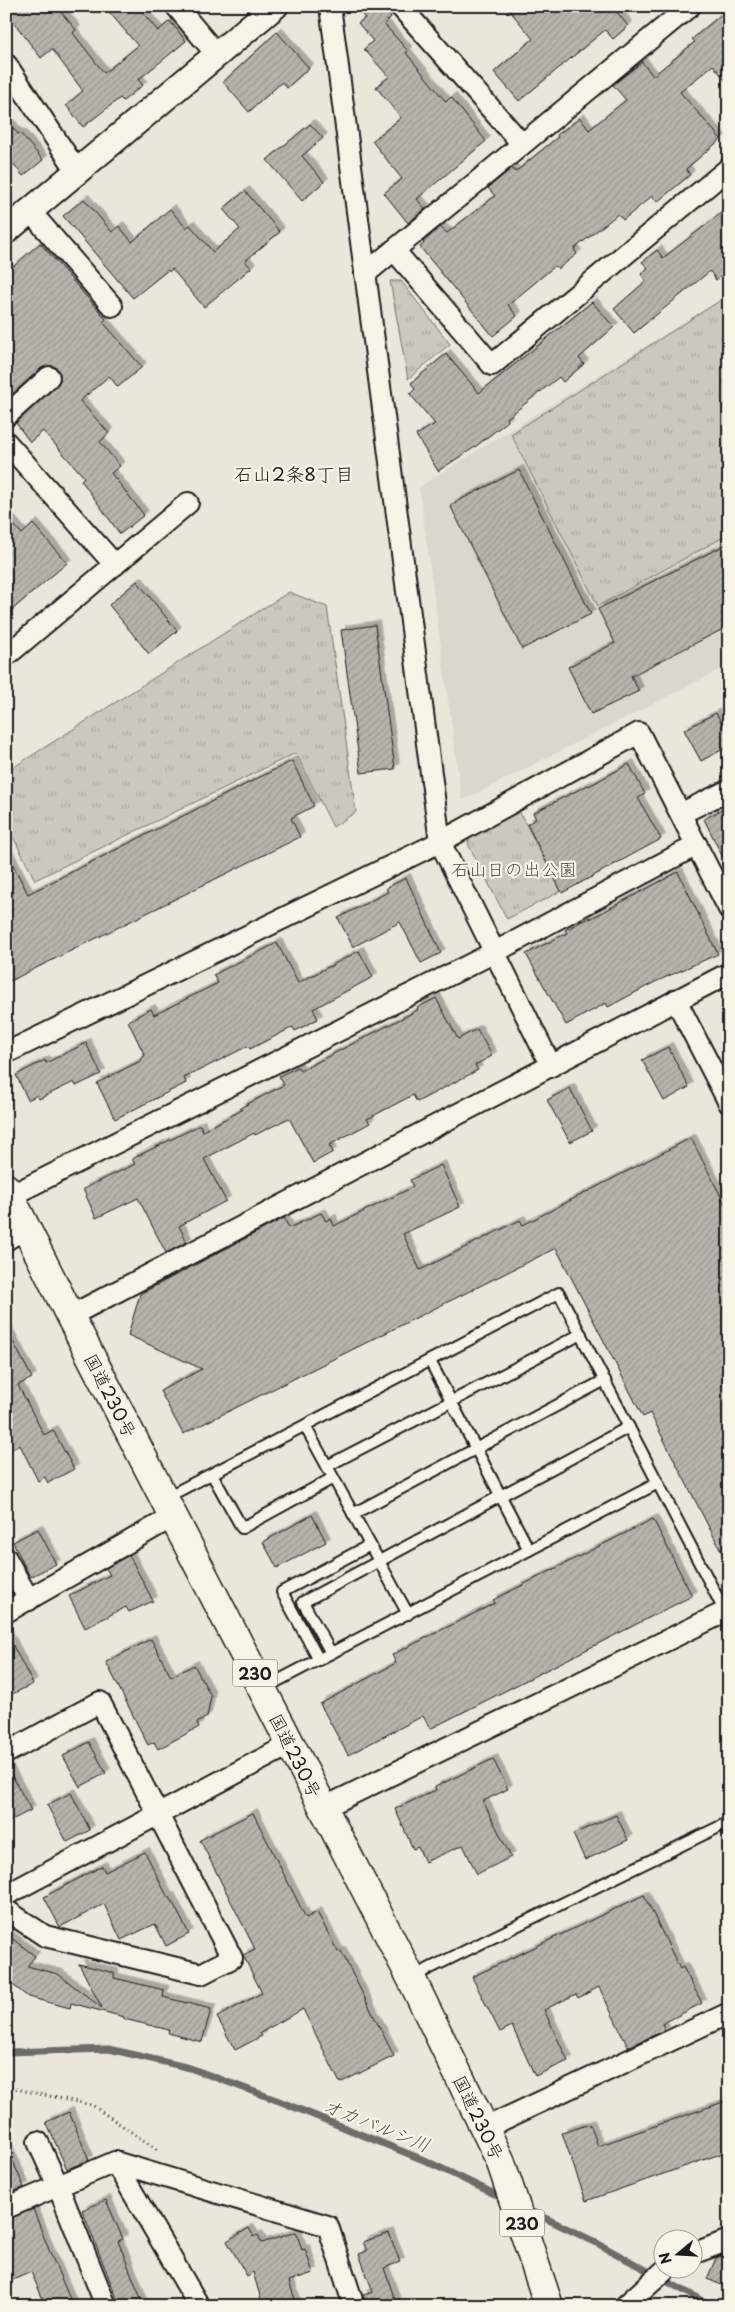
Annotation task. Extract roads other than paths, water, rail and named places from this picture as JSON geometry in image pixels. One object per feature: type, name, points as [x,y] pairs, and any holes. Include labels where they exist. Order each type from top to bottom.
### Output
[{"type":"highway","name":"国道230号","points":[[8,1192],[16,1234],[70,1316],[411,1978],[485,2128],[500,2160],[546,2296]]},
{"type":"street","points":[[176,6],[217,55]]},
{"type":"street","points":[[6,231],[275,6]]},
{"type":"street","points":[[330,6],[440,842],[551,1066]]},
{"type":"street","points":[[400,6],[522,144]]},
{"type":"street","points":[[365,274],[690,6]]},
{"type":"street","points":[[6,64],[77,171]]},
{"type":"street","points":[[394,250],[492,365],[729,168]]},
{"type":"street","points":[[30,211],[112,306]]},
{"type":"street","points":[[6,416],[49,377]]},
{"type":"street","points":[[6,442],[115,565]]},
{"type":"street","points":[[6,656],[188,502]]},
{"type":"street","points":[[6,1054],[440,842],[639,733],[682,813],[729,909]]},
{"type":"street","points":[[682,813],[729,790]]},
{"type":"street","points":[[8,1192],[494,952],[697,845]]},
{"type":"street","points":[[70,1316],[729,973]]},
{"type":"street","points":[[676,1000],[729,1103]]},
{"type":"street","points":[[6,1612],[29,1600],[169,1508]]},
{"type":"street","points":[[6,1558],[29,1600]]},
{"type":"street","points":[[323,1808],[727,1611]]},
{"type":"street","points":[[6,1753],[100,1702],[232,1958],[201,1974],[45,1936],[6,1910]]},
{"type":"street","points":[[6,1895],[291,1744]]},
{"type":"street","points":[[485,2128],[729,2014]]},
{"type":"street","points":[[38,2142],[58,2186],[106,2306]]},
{"type":"street","points":[[115,2162],[199,2306]]},
{"type":"street","points":[[6,2208],[115,2162],[328,2226],[354,2306]]},
{"type":"street","points":[[702,2250],[729,2240]]},
{"type":"street","points":[[626,2306],[654,2280]]},
{"type":"lane","points":[[169,1508],[212,1474],[560,1293],[658,1483],[727,1611]]},
{"type":"lane","points":[[327,1466],[581,1334]]},
{"type":"lane","points":[[430,1361],[529,1550]]},
{"type":"lane","points":[[353,1514],[605,1380]]},
{"type":"lane","points":[[305,1426],[408,1614]]},
{"type":"lane","points":[[331,1653],[303,1602],[629,1427]]},
{"type":"lane","points":[[212,1474],[242,1528],[334,1478]]},
{"type":"lane","points":[[262,1689],[658,1483]]},
{"type":"lane","points":[[319,1660],[282,1592],[370,1545]]},
{"type":"lane","points":[[411,1978],[729,1822]]},
{"type":"waterway","name":"オカバルシ川","points":[[6,2052],[109,2049],[190,2068],[279,2101],[426,2161],[505,2199]]},
{"type":"waterway","name":"オカバルシ川","points":[[524,2208],[593,2241],[712,2306]]},
{"type":"district","name":"石山2条8丁目","points":[[294,473]]},
{"type":"park label","name":"石山日の出公園","points":[[514,868]]}]
